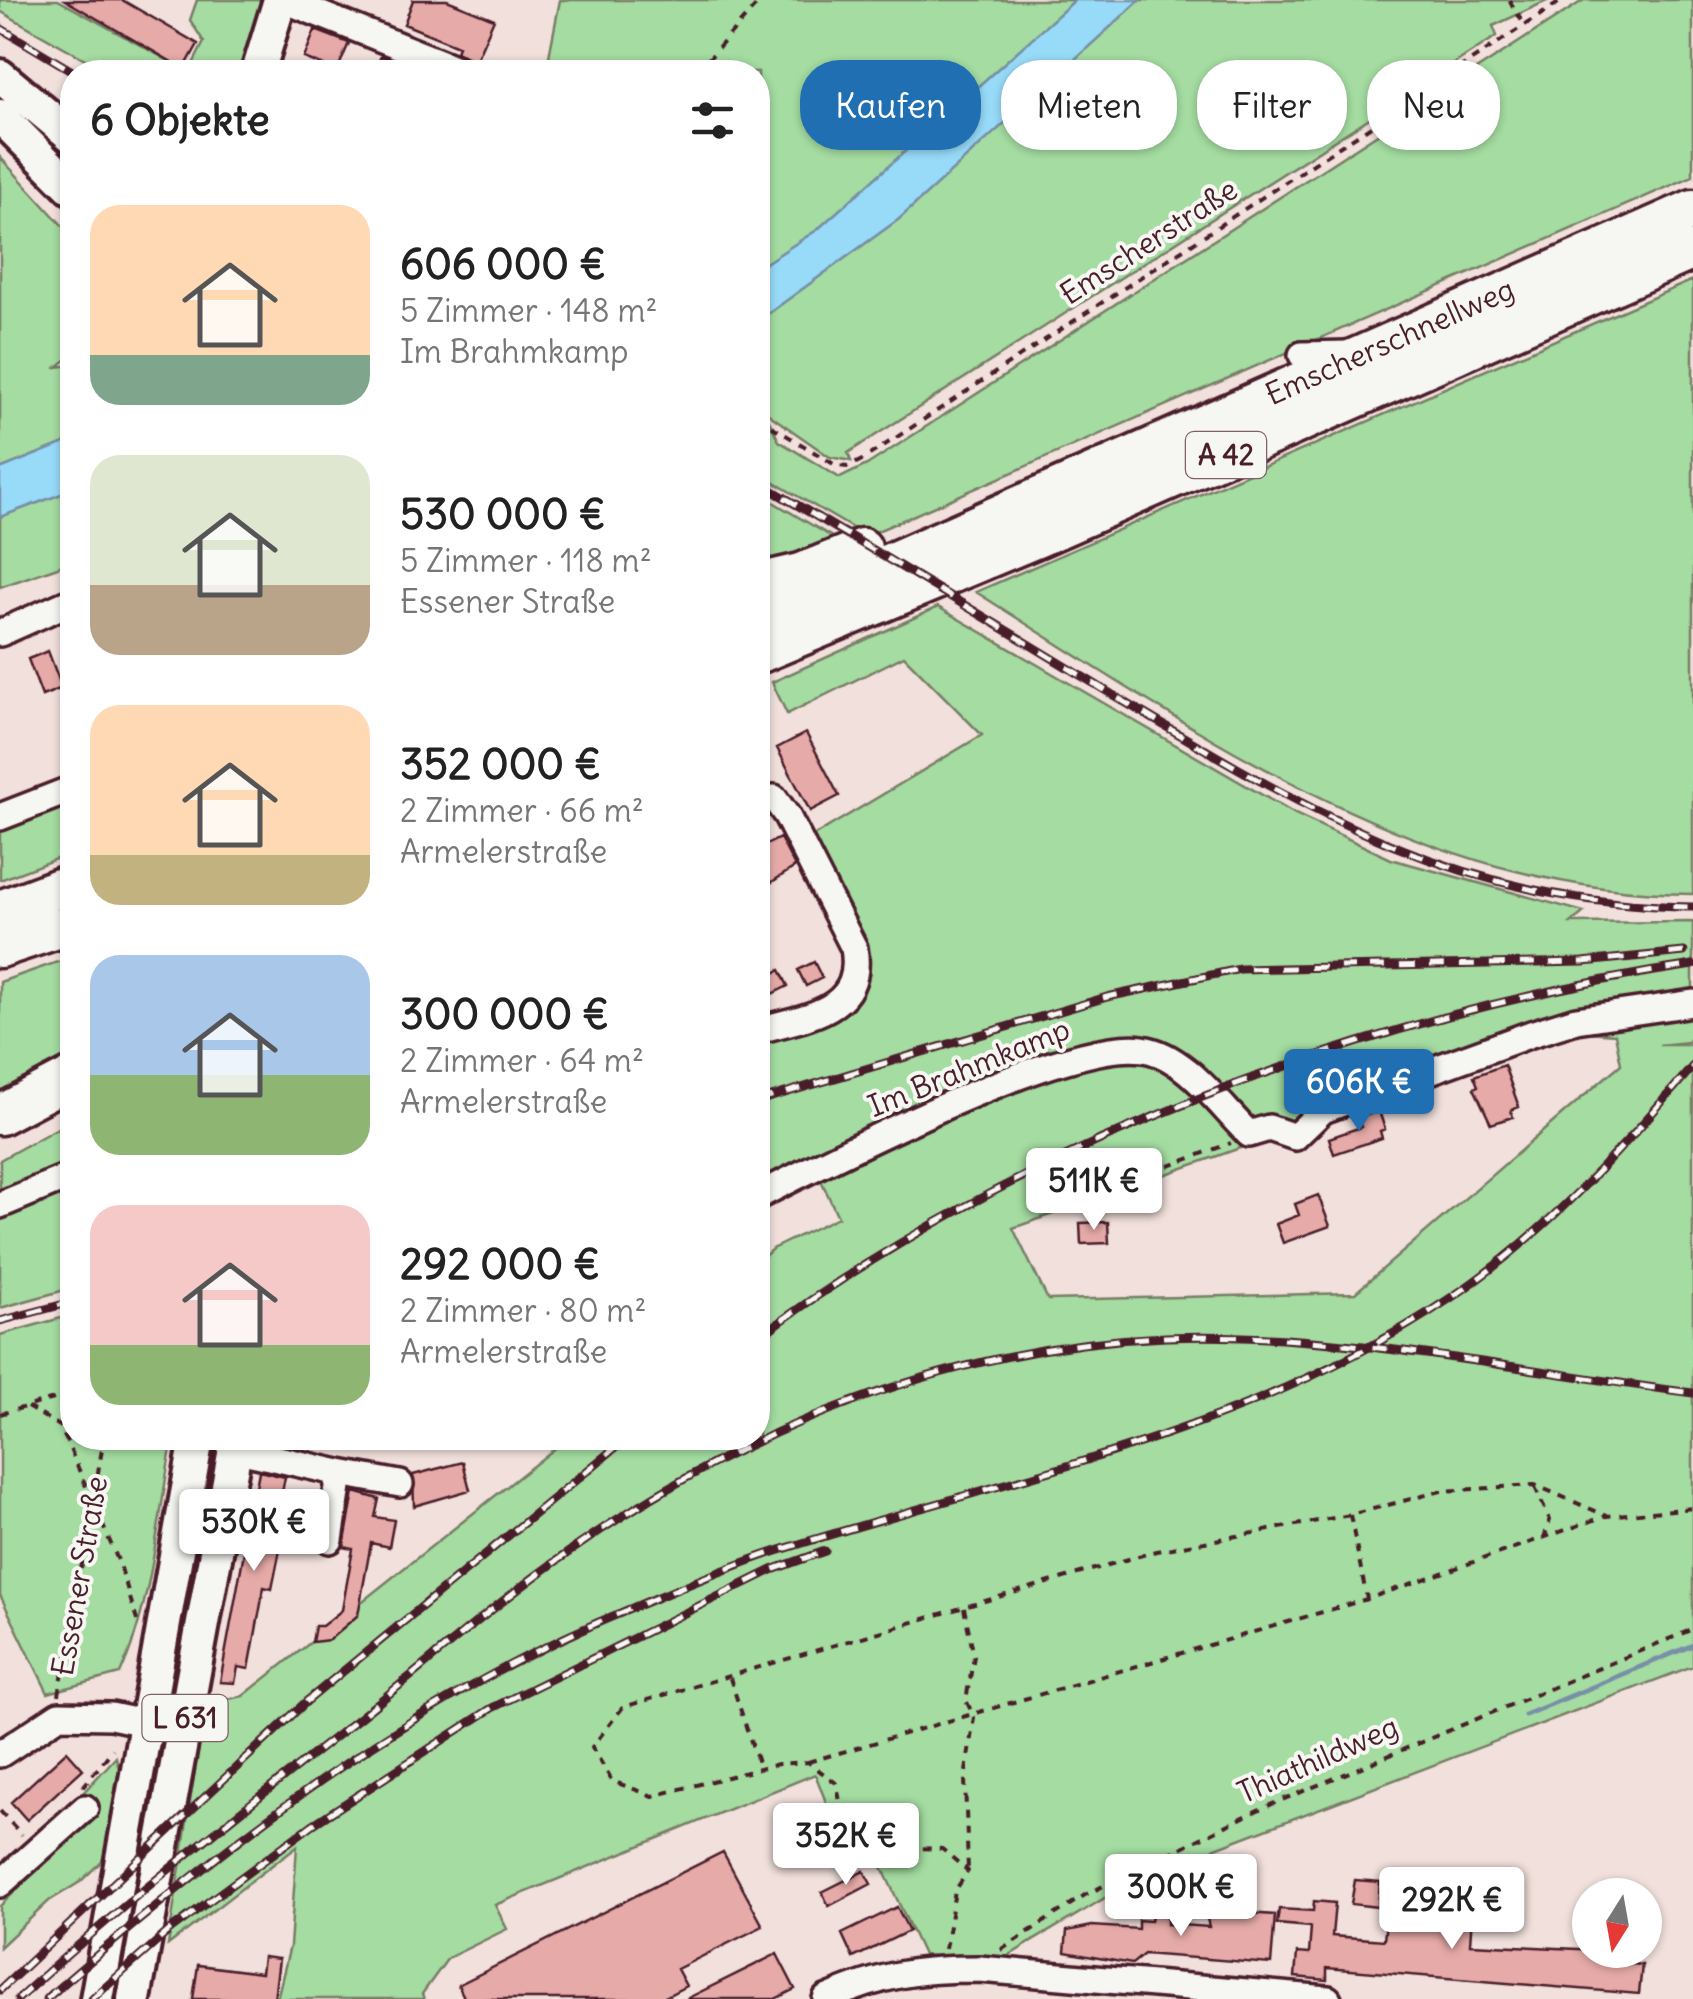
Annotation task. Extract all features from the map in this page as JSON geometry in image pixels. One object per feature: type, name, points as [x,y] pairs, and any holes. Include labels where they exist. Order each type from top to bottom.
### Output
[{"type":"highway","points":[[770,580],[802,573],[881,540],[1693,183]]},
{"type":"highway","name":"Emscherschnellweg","points":[[770,617],[1693,209]]},
{"type":"highway","name":"A 42","points":[[770,649],[1039,537],[1693,250]]},
{"type":"highway","points":[[0,910],[60,888]]},
{"type":"highway","points":[[0,948],[60,928]]},
{"type":"highway","points":[[0,1116],[60,1084]]},
{"type":"highway","points":[[0,1136],[60,1105]]},
{"type":"main road","points":[[262,60],[282,0]]},
{"type":"main road","points":[[0,76],[60,126]]},
{"type":"main road","points":[[0,116],[60,176]]},
{"type":"main road","name":"L 631","points":[[98,1999],[194,1450]]},
{"type":"main road","name":"L 631","points":[[134,1999],[234,1450]]},
{"type":"street","points":[[282,0],[434,60]]},
{"type":"street","points":[[1302,355],[1364,354]]},
{"type":"street","points":[[0,634],[60,607]]},
{"type":"street","points":[[0,817],[60,794]]},
{"type":"street","points":[[770,798],[774,798],[787,816],[854,948],[858,966],[853,986],[822,1012],[770,1027]]},
{"type":"street","points":[[1249,1134],[1270,1128],[1295,1137],[1322,1110],[1576,1020],[1693,1003]]},
{"type":"street","name":"Im Brahmkamp","points":[[770,1190],[832,1158],[1056,1061],[1113,1049],[1145,1049],[1182,1068],[1249,1134]]},
{"type":"street","points":[[0,1205],[60,1180]]},
{"type":"street","points":[[260,1450],[340,1473],[400,1484]]},
{"type":"street","points":[[330,1540],[340,1473]]},
{"type":"street","points":[[0,1754],[59,1715],[111,1716],[183,1731]]},
{"type":"street","points":[[0,1884],[85,1808]]},
{"type":"street","points":[[826,1999],[901,1971],[979,1969],[1328,1999]]},
{"type":"path","points":[[708,60],[760,0]]},
{"type":"path","points":[[1509,0],[1524,24]]},
{"type":"path","name":"Emscherstraße","points":[[770,425],[837,466],[848,467],[862,460],[1563,0]]},
{"type":"path","points":[[1048,1211],[1249,1134]]},
{"type":"path","points":[[0,1414],[60,1397]]},
{"type":"path","points":[[27,1407],[60,1426]]},
{"type":"path","points":[[70,1450],[120,1565],[142,1636]]},
{"type":"path","name":"Essener Straße","points":[[59,1715],[59,1686],[102,1450]]},
{"type":"path","points":[[1534,1485],[1550,1520],[1544,1538]]},
{"type":"path","points":[[1607,1516],[1534,1485],[1441,1492],[1350,1515],[1156,1551],[623,1707],[592,1747],[612,1781],[652,1796],[760,1768],[808,1762],[974,1717],[1367,1599],[1607,1516],[1693,1508]]},
{"type":"path","points":[[1350,1515],[1367,1599]]},
{"type":"path","points":[[942,1969],[956,1891],[968,1872],[965,1780],[974,1717],[966,1700],[974,1656],[964,1608]]},
{"type":"path","name":"Thiathildweg","points":[[979,1969],[1085,1895],[1258,1810],[1693,1628]]},
{"type":"path","points":[[729,1677],[760,1768]]},
{"type":"path","points":[[85,1808],[73,1796],[113,1749]]},
{"type":"path","points":[[808,1762],[836,1783],[850,1844],[942,1849],[968,1872]]},
{"type":"path","points":[[0,1811],[38,1853]]},
{"type":"green space","points":[[0,0],[58,0],[167,60],[87,60],[0,11]]},
{"type":"green space","points":[[197,0],[261,0],[248,60],[195,60],[204,42],[190,20]]},
{"type":"green space","points":[[560,0],[1075,0],[1008,60],[1001,60],[1001,66],[981,84],[981,60],[800,60],[800,150],[907,150],[817,230],[770,260],[770,60],[548,60]]},
{"type":"green space","points":[[1140,0],[1549,0],[1493,26],[1497,36],[1460,60],[1367,60],[1367,120],[1347,132],[1347,60],[1197,60],[1197,150],[1320,150],[848,453],[851,461],[830,457],[770,415],[770,312],[899,219],[975,150],[981,150],[981,144],[1001,126],[1001,150],[1177,150],[1177,60],[1074,60]]},
{"type":"green space","points":[[1584,0],[1693,0],[1693,176],[866,536],[770,480],[770,423],[779,441],[840,478],[867,465],[1367,141],[1367,150],[1500,150],[1500,60],[1491,60]]},
{"type":"green space","points":[[0,157],[60,223],[60,445],[0,469]]},
{"type":"green space","points":[[1693,280],[1693,894],[1594,887],[1498,866],[1405,835],[1315,795],[1228,748],[976,592]]},
{"type":"green space","points":[[60,494],[60,566],[0,587],[0,517]]},
{"type":"green space","points":[[770,500],[842,543],[770,569]]},
{"type":"green space","points":[[938,607],[1295,814],[1391,859],[1584,912],[1571,923],[1693,922],[1693,1036],[1688,1042],[1659,1045],[1693,1045],[1693,1666],[1140,1877],[1003,1959],[923,1955],[876,1854],[851,1843],[843,1834],[815,1774],[495,1905],[507,1929],[448,1958],[422,1994],[424,1999],[277,1999],[290,1946],[297,1846],[168,1945],[205,1704],[243,1696],[553,1450],[770,1450],[770,1251],[838,1217],[809,1154],[770,1174],[770,1034],[838,1013],[861,991],[866,971],[856,924],[810,838],[982,735],[904,656],[787,714],[772,682]],"holes":[[[1572,1031],[1615,1034],[1621,1064],[1355,1293],[1048,1300],[1013,1228]]]},
{"type":"green space","points":[[60,801],[60,858],[0,880],[0,824]]},
{"type":"green space","points":[[60,961],[60,1072],[0,1104],[0,982]]},
{"type":"green space","points":[[60,1127],[60,1165],[0,1192],[0,1160]]},
{"type":"green space","points":[[60,1192],[60,1291],[0,1308],[0,1218]]},
{"type":"green space","points":[[60,1318],[60,1450],[171,1450],[147,1588],[120,1674],[48,1693],[0,1595],[0,1335]]},
{"type":"green space","points":[[116,1757],[119,1769],[104,1859],[80,1882],[49,1901],[0,1947],[0,1906],[93,1815],[82,1794]]},
{"type":"water","points":[[1075,0],[1140,0],[1074,60],[1008,60]]},
{"type":"water","points":[[1001,66],[1001,126],[981,144],[981,84]]},
{"type":"water","points":[[907,150],[975,150],[899,219],[770,312],[770,260],[817,230]]},
{"type":"water","points":[[60,445],[60,494],[0,517],[0,469]]},
{"type":"building","points":[[65,0],[122,0],[198,44],[189,60],[168,60]]},
{"type":"building","points":[[413,0],[447,0],[494,19],[476,60],[456,51],[458,46],[404,24]]},
{"type":"building","points":[[315,30],[349,43],[342,60],[304,58]]},
{"type":"building","points":[[48,651],[60,689],[42,696],[28,659]]},
{"type":"building","points":[[806,733],[839,796],[810,811],[777,748]]},
{"type":"building","points":[[780,838],[795,867],[770,883],[770,843]]},
{"type":"building","points":[[814,962],[822,978],[806,986],[798,970]]},
{"type":"building","points":[[780,970],[788,986],[770,995],[770,975]]},
{"type":"building","points":[[1504,1065],[1519,1107],[1511,1110],[1513,1117],[1491,1124],[1474,1088],[1478,1086],[1474,1076]]},
{"type":"building","points":[[1379,1111],[1385,1129],[1380,1131],[1382,1138],[1334,1154],[1329,1138],[1361,1127],[1358,1118]]},
{"type":"building","points":[[1318,1195],[1330,1226],[1283,1243],[1276,1224],[1299,1215],[1295,1204]]},
{"type":"building","points":[[1108,1222],[1109,1243],[1081,1244],[1080,1223]]},
{"type":"building","points":[[463,1462],[470,1490],[414,1506],[413,1475]]},
{"type":"building","points":[[259,1471],[285,1477],[274,1533],[283,1535],[272,1589],[264,1587],[249,1669],[238,1667],[235,1683],[220,1682]]},
{"type":"building","points":[[354,1492],[379,1499],[375,1517],[394,1520],[389,1547],[371,1543],[358,1615],[329,1640],[312,1642],[315,1626],[322,1626],[342,1610],[353,1549],[344,1547]]},
{"type":"building","points":[[67,1751],[83,1769],[27,1820],[11,1802]]},
{"type":"building","points":[[723,1852],[763,1926],[677,1969],[686,1986],[661,1999],[465,1999],[458,1985]]},
{"type":"building","points":[[864,1871],[871,1884],[829,1906],[822,1892]]},
{"type":"building","points":[[1355,1880],[1380,1882],[1378,1907],[1351,1904]]},
{"type":"building","points":[[1421,1897],[1473,1899],[1470,1944],[1572,1949],[1572,1968],[1642,1968],[1639,1994],[1327,1968],[1327,1980],[1295,1977],[1297,1953],[1309,1954],[1311,1927],[1277,1924],[1279,1909],[1313,1911],[1314,1901],[1335,1903],[1332,1936],[1384,1940],[1386,1922],[1419,1924]]},
{"type":"building","points":[[897,1907],[909,1931],[853,1958],[842,1934]]},
{"type":"building","points":[[1205,1910],[1275,1915],[1271,1964],[1144,1954],[1132,1964],[1065,1952],[1067,1931],[1092,1926],[1138,1929],[1138,1920],[1151,1921],[1152,1913],[1167,1914],[1167,1924],[1209,1927]]},
{"type":"building","points":[[777,1954],[795,1989],[775,1999],[686,1999]]},
{"type":"building","points":[[263,1957],[279,1959],[274,1999],[193,1999],[198,1965],[261,1973]]},
{"type":"waterway","points":[[1525,1715],[1693,1645]]},
{"type":"railway","points":[[0,28],[60,64]]},
{"type":"railway","points":[[770,489],[1245,772],[1383,841],[1454,868],[1528,889],[1608,902],[1693,907]]},
{"type":"railway","points":[[770,1097],[1107,997],[1240,969],[1583,962],[1684,952]]},
{"type":"railway","points":[[770,1330],[859,1269],[968,1205],[1083,1148],[1203,1097],[1326,1053],[1450,1016],[1573,986],[1693,965]]},
{"type":"railway","points":[[46,1999],[181,1886],[322,1780],[471,1686],[549,1645],[756,1558],[1035,1476],[1207,1420],[1290,1386],[1371,1346],[1449,1299],[1517,1248],[1609,1161],[1693,1066]]},
{"type":"railway","points":[[0,1321],[60,1305]]},
{"type":"railway","points":[[770,1436],[852,1401],[929,1376],[1086,1343],[1166,1337],[1363,1346],[1693,1393]]},
{"type":"railway","points":[[0,1990],[307,1701],[612,1450]]},
{"type":"railway","points":[[18,1999],[183,1857],[541,1572],[636,1508],[742,1450]]},
{"type":"railway","points":[[92,1999],[170,1930],[312,1825],[492,1708],[772,1570],[825,1551]]}]
